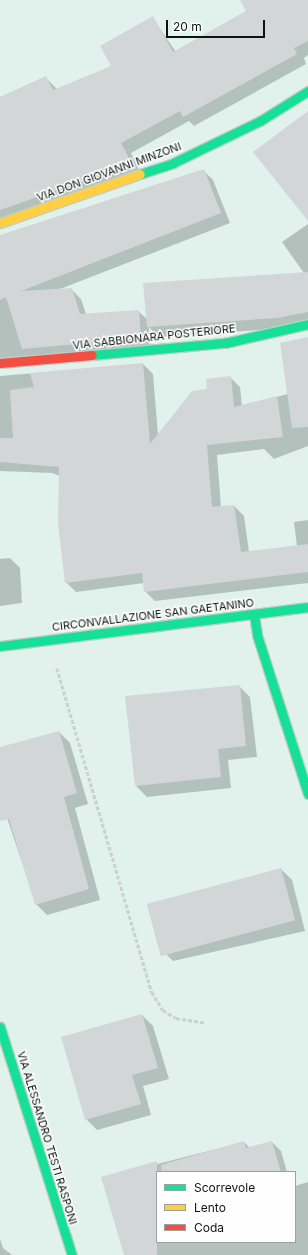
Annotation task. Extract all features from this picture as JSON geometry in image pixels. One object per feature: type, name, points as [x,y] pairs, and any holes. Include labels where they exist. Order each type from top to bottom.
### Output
[{"type":"street","name":"VIA DON GIOVANNI MINZONI","points":[[0,223],[173,163],[260,121],[308,91]]},
{"type":"street","name":"VIA SABBIONARA POSTERIORE","points":[[0,364],[225,343],[308,324]]},
{"type":"street","name":"CIRCONVALLAZIONE SAN GAETANINO","points":[[0,646],[308,607]]},
{"type":"street","points":[[254,615],[257,635],[308,794]]},
{"type":"street","name":"VIA ALESSANDRO TESTI RASPONI","points":[[0,1028],[72,1255]]},
{"type":"path","points":[[55,662],[152,992],[163,1010],[176,1018],[206,1023]]},
{"type":"building","points":[[240,0],[308,0],[308,41],[294,48],[297,54],[183,117],[180,111],[121,143],[132,164],[0,210],[0,97],[46,76],[53,90],[111,66],[100,46],[153,16],[173,52],[246,11]]},
{"type":"building","points":[[308,111],[308,221],[253,152]]},
{"type":"building","points":[[204,169],[221,213],[21,291],[72,288],[80,314],[139,310],[141,338],[22,349],[6,297],[0,300],[0,235]]},
{"type":"building","points":[[308,272],[308,312],[277,318],[147,327],[143,283]]},
{"type":"building","points":[[308,337],[308,427],[292,428],[280,343]]},
{"type":"building","points":[[143,363],[150,444],[192,391],[207,389],[206,379],[231,376],[234,407],[277,396],[283,437],[207,445],[212,507],[234,505],[241,552],[308,544],[308,572],[144,592],[142,573],[65,583],[58,524],[59,467],[0,462],[0,438],[13,438],[10,390],[34,387],[30,373]]},
{"type":"building","points":[[240,685],[246,746],[218,749],[221,777],[135,786],[125,696]]},
{"type":"building","points":[[59,731],[77,793],[64,797],[89,889],[35,905],[9,819],[0,821],[0,747]]},
{"type":"building","points":[[281,868],[295,920],[161,956],[147,904]]},
{"type":"building","points":[[142,1014],[158,1068],[132,1075],[141,1104],[85,1120],[61,1037]]},
{"type":"building","points":[[244,1141],[246,1148],[272,1141],[281,1171],[162,1171],[161,1165]]},
{"type":"building","points":[[157,1161],[157,1255],[124,1255],[101,1177]]},
{"type":"traffic: fast","points":[[140,174],[173,163],[260,121],[308,91]]},
{"type":"traffic: fast","points":[[92,355],[225,343],[308,324]]},
{"type":"traffic: fast","points":[[0,646],[308,607]]},
{"type":"traffic: fast","points":[[254,615],[257,635],[308,794]]},
{"type":"traffic: fast","points":[[0,1027],[72,1255]]},
{"type":"traffic: slow","points":[[0,223],[140,174]]},
{"type":"traffic: jam","points":[[0,363],[92,355]]}]
